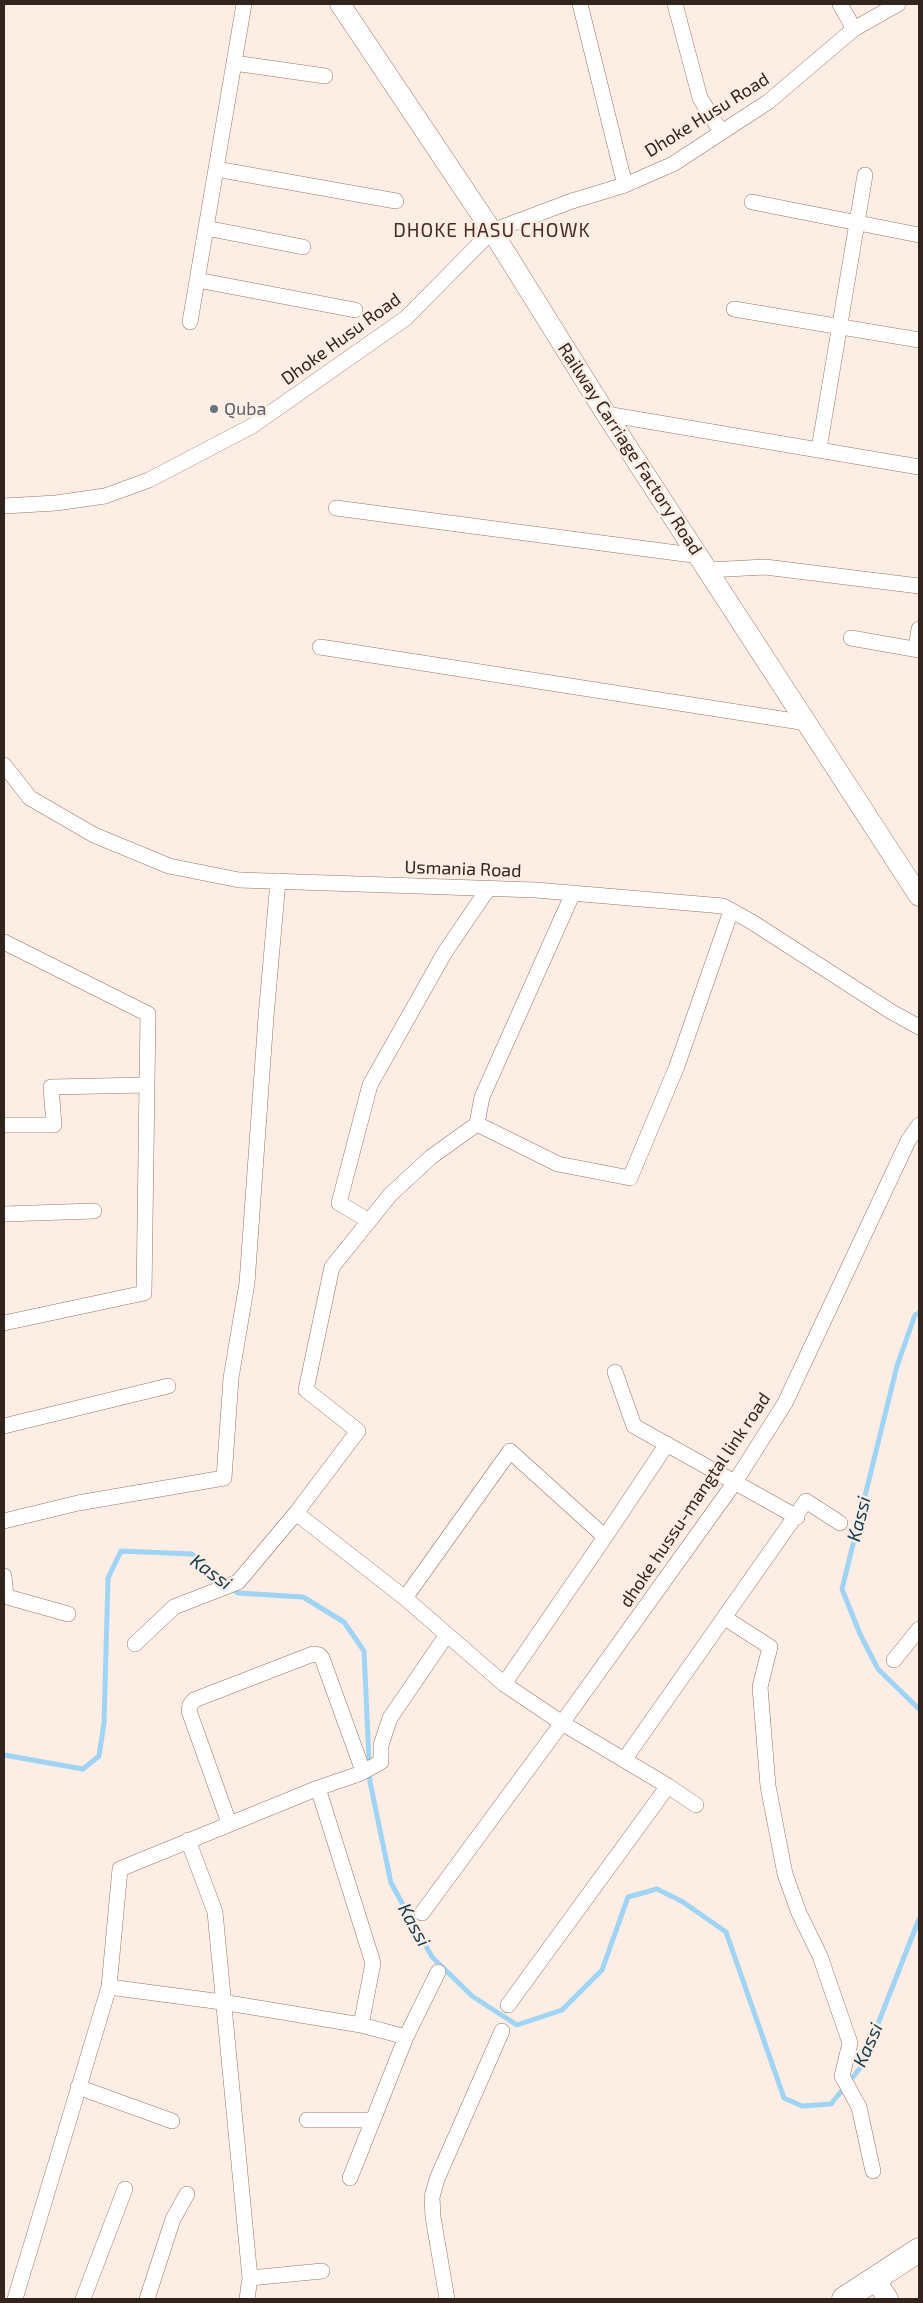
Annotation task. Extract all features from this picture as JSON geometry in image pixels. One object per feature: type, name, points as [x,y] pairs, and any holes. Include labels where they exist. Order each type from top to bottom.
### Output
[{"type":"highway","points":[[844,2299],[919,2250]]},
{"type":"main road","name":"Railway Carriage Factory Road","points":[[340,4],[492,231],[606,414],[919,896]]},
{"type":"main road","points":[[875,2279],[888,2299]]},
{"type":"street","points":[[190,322],[244,4]]},
{"type":"street","points":[[580,4],[625,185]]},
{"type":"street","points":[[675,4],[700,98],[721,132]]},
{"type":"street","points":[[840,4],[854,29]]},
{"type":"street","name":"Dhoke Husu Road","points":[[4,506],[56,503],[105,496],[149,480],[252,426],[406,318],[492,231],[572,201],[625,185],[672,164],[768,102],[854,29],[898,4]]},
{"type":"street","points":[[234,63],[325,76]]},
{"type":"street","points":[[216,169],[396,201]]},
{"type":"street","points":[[819,449],[865,175]]},
{"type":"street","points":[[752,202],[919,235]]},
{"type":"street","points":[[206,228],[303,247]]},
{"type":"street","points":[[197,280],[355,310]]},
{"type":"street","points":[[734,309],[919,340]]},
{"type":"street","points":[[606,414],[919,467]]},
{"type":"street","points":[[336,508],[704,563],[765,567],[919,586]]},
{"type":"street","points":[[851,638],[917,650],[919,629]]},
{"type":"street","points":[[320,647],[807,723]]},
{"type":"street","name":"Usmania Road","points":[[4,765],[30,798],[94,835],[169,866],[240,880],[488,889],[723,906],[890,1011],[919,1027]]},
{"type":"street","points":[[4,1522],[78,1503],[224,1478],[231,1378],[247,1283],[266,1016],[278,881]]},
{"type":"street","points":[[369,1222],[339,1203],[370,1086],[445,952],[488,889]]},
{"type":"street","points":[[135,1644],[174,1607],[238,1582],[296,1513],[358,1431],[306,1390],[332,1267],[390,1195],[431,1157],[477,1124],[482,1097],[574,894]]},
{"type":"street","points":[[477,1124],[558,1164],[630,1178],[677,1066],[731,910]]},
{"type":"street","points":[[4,942],[148,1014],[144,1293],[4,1323]]},
{"type":"street","points":[[4,1125],[54,1125],[51,1087],[147,1085]]},
{"type":"street","name":"dhoke hussu-mangtal link road","points":[[422,1913],[562,1723],[735,1482],[786,1403],[904,1149],[919,1126]]},
{"type":"street","points":[[4,1214],[94,1210]]},
{"type":"street","points":[[615,1372],[634,1426],[797,1517]]},
{"type":"street","points":[[4,1426],[168,1386]]},
{"type":"street","points":[[504,1684],[667,1444]]},
{"type":"street","points":[[404,1598],[510,1451],[605,1537]]},
{"type":"street","points":[[624,1760],[806,1502],[840,1523]]},
{"type":"street","points":[[296,1513],[404,1598],[504,1684],[562,1723],[668,1786],[696,1805]]},
{"type":"street","points":[[4,1576],[5,1596],[68,1614]]},
{"type":"street","points":[[725,1618],[770,1646],[760,1687],[768,1786],[783,1864],[799,1913],[820,1956],[850,2043],[842,2076],[859,2107],[873,2171]]},
{"type":"street","points":[[894,1660],[919,1629]]},
{"type":"street","points":[[14,2299],[108,1986],[120,1869],[229,1823],[371,1767],[390,1718],[446,1636]]},
{"type":"street","points":[[229,1823],[190,1711],[190,1705],[194,1700],[313,1654],[318,1655],[322,1658],[371,1767]]},
{"type":"street","points":[[508,2005],[668,1786]]},
{"type":"street","points":[[318,1788],[373,1963],[361,2025]]},
{"type":"street","points":[[188,1840],[215,1912],[222,2002],[250,2278],[248,2299]]},
{"type":"street","points":[[350,2178],[406,2037],[438,1972]]},
{"type":"street","points":[[108,1986],[222,2002],[361,2025],[406,2037]]},
{"type":"street","points":[[446,2299],[433,2217],[432,2197],[437,2179],[502,2031]]},
{"type":"street","points":[[78,2087],[172,2121]]},
{"type":"street","points":[[307,2120],[373,2120]]},
{"type":"street","points":[[82,2299],[125,2189]]},
{"type":"street","points":[[147,2299],[173,2219],[187,2194]]},
{"type":"street","points":[[250,2278],[322,2271]]},
{"type":"waterway","name":"Kassi","points":[[919,1313],[915,1315],[897,1366],[842,1589],[860,1634],[878,1669],[919,1709]]},
{"type":"waterway","name":"Kassi","points":[[4,1755],[83,1769],[99,1756],[104,1723],[108,1578],[121,1551],[192,1554],[238,1593],[303,1597],[344,1622],[364,1651],[370,1782],[391,1883],[432,1957],[472,1996],[517,2025],[562,2010],[602,1970],[628,1897],[657,1889],[683,1902],[726,1932],[784,2098],[802,2106],[831,2104],[861,2067],[919,1919]]},
{"type":"place","name":"Quba","points":[[214,409]]},
{"type":"district","name":"DHOKE HASU CHOWK","points":[[492,231]]}]
